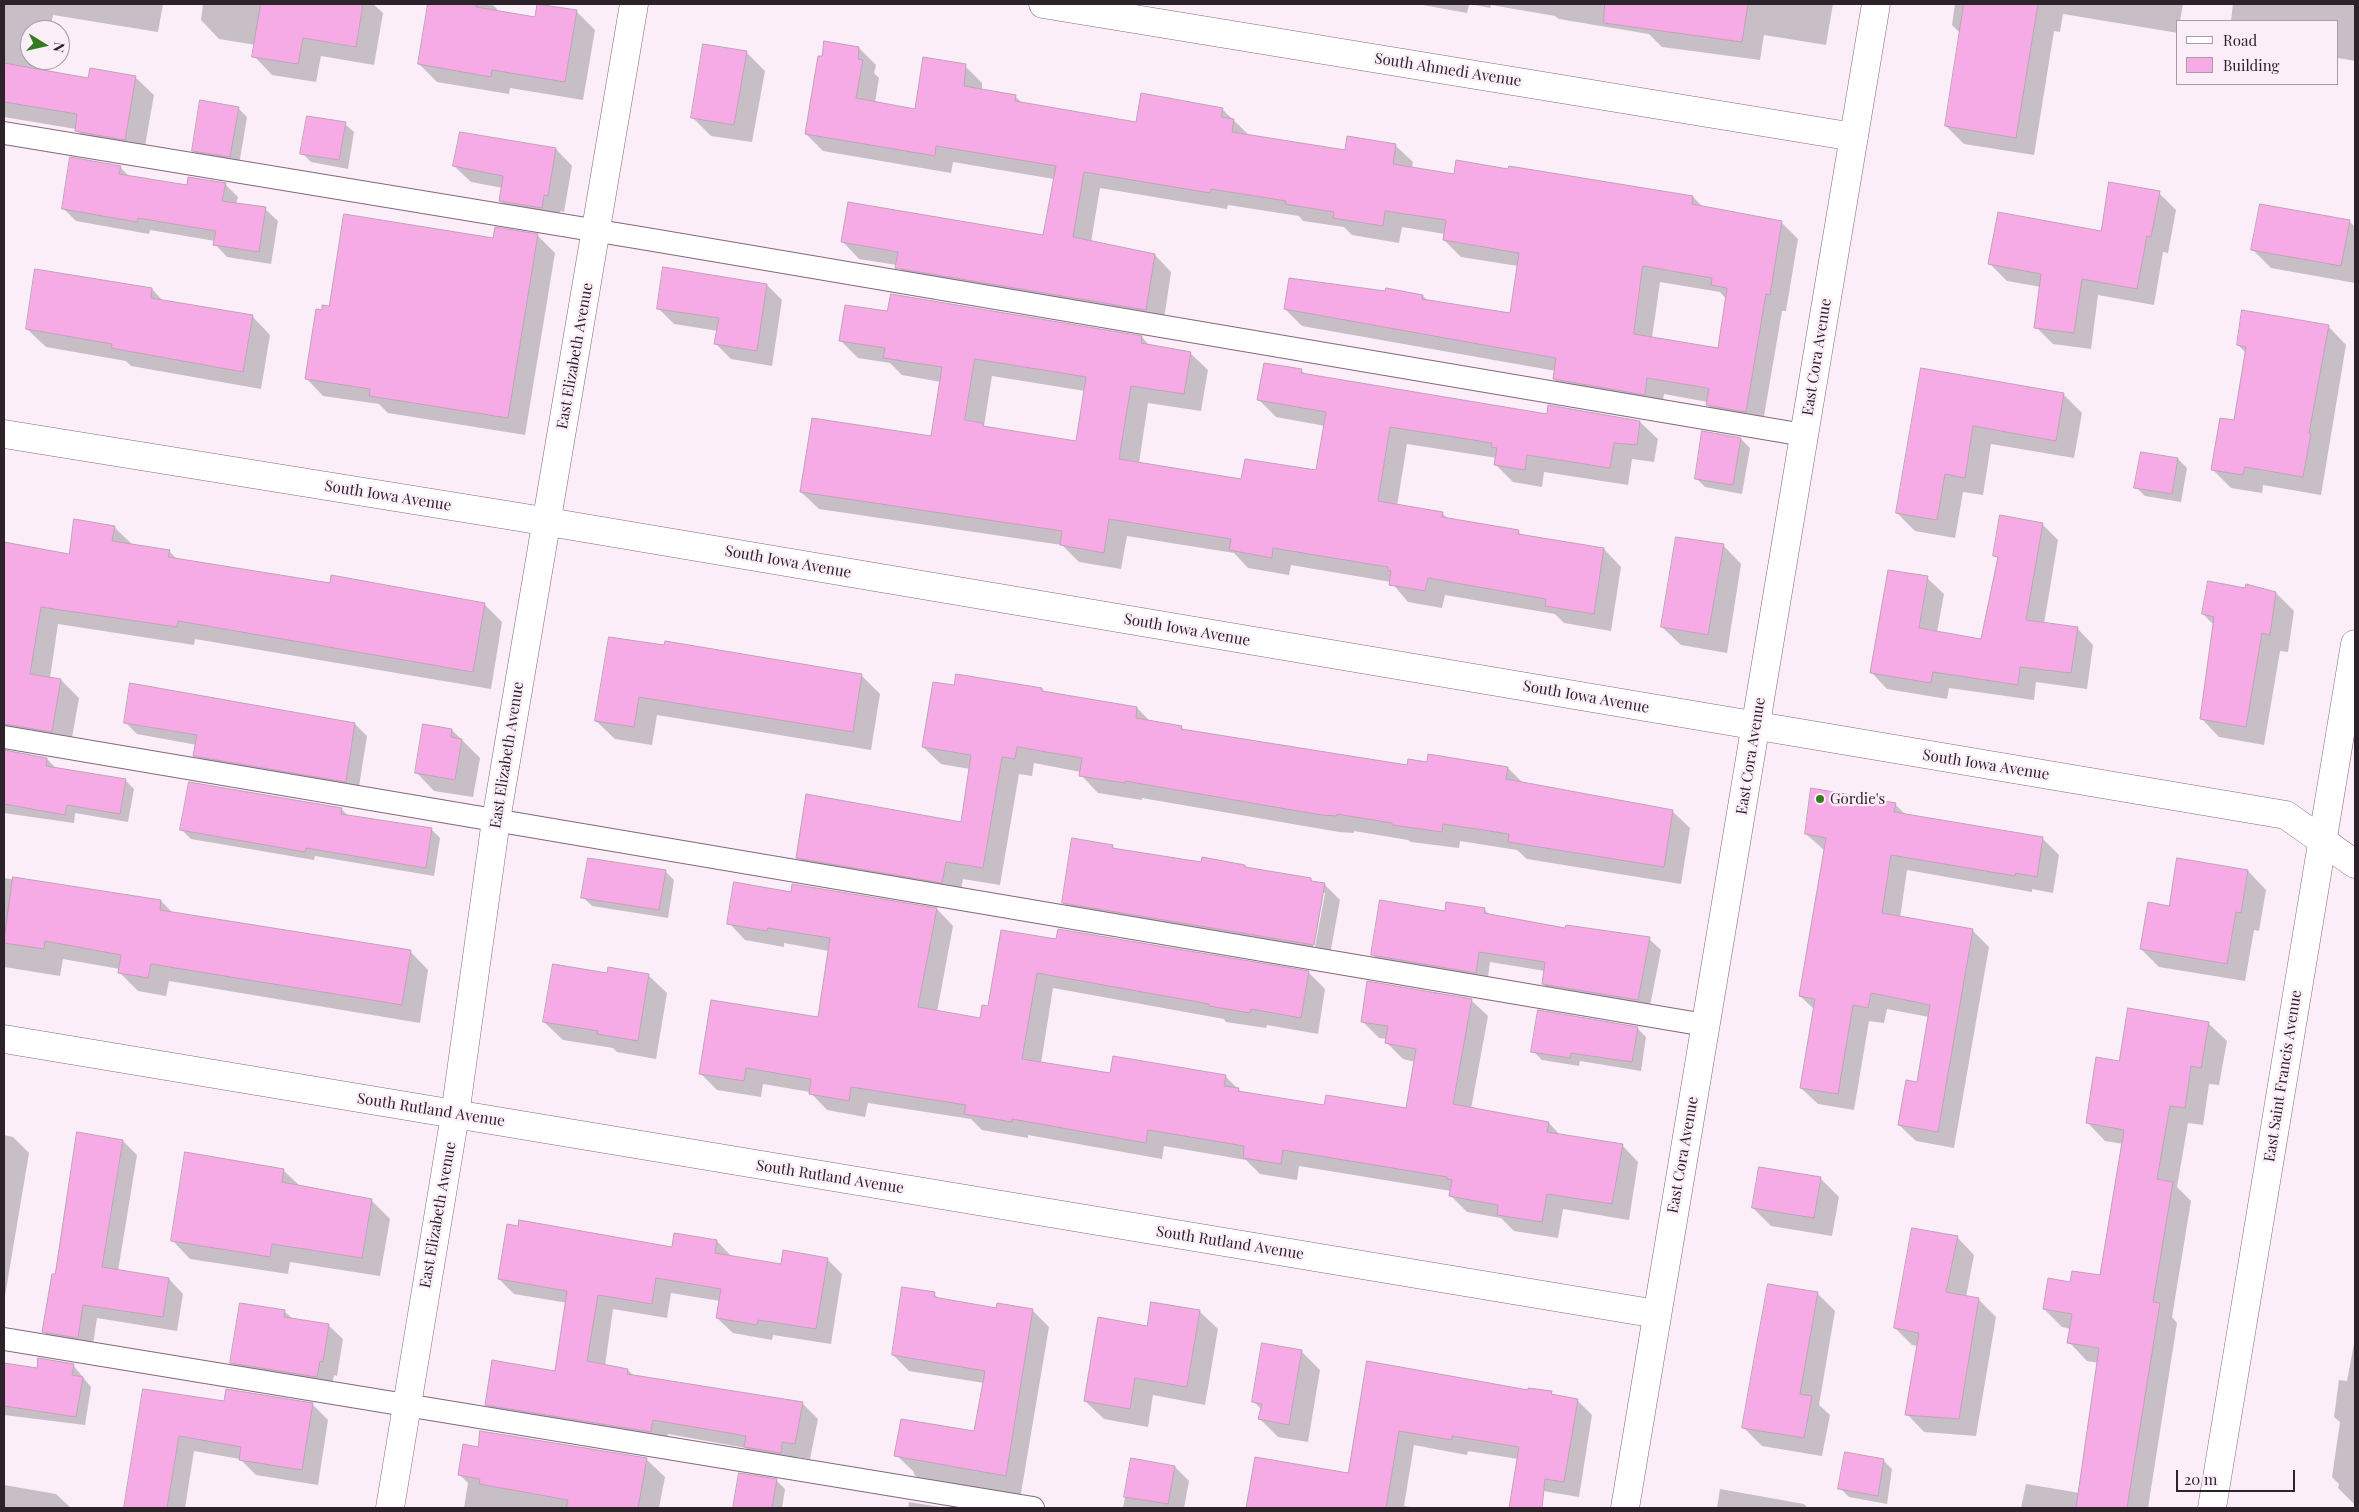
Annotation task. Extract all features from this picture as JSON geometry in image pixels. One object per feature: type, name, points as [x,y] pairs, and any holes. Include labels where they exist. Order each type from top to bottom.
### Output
[{"type":"street","name":"East Elizabeth Avenue","points":[[390,1508],[454,1115],[496,820],[634,4]]},
{"type":"street","name":"South Ahmedi Avenue","points":[[1043,4],[1854,137]]},
{"type":"street","name":"East Cora Avenue","points":[[1625,1508],[1876,4]]},
{"type":"street","name":"South Iowa Avenue","points":[[4,434],[546,522],[2286,815],[2355,864]]},
{"type":"street","name":"East Saint Francis Avenue","points":[[2212,1508],[2355,644]]},
{"type":"street","name":"South Rutland Avenue","points":[[4,1039],[1657,1314]]},
{"type":"lane","points":[[4,133],[596,231],[1804,436]]},
{"type":"lane","points":[[4,737],[1705,1025]]},
{"type":"lane","points":[[4,1339],[1033,1508]]},
{"type":"building","points":[[261,4],[363,4],[356,47],[303,38],[298,64],[252,57]]},
{"type":"building","points":[[428,4],[476,4],[476,7],[535,17],[537,4],[577,10],[565,82],[492,70],[491,77],[418,64]]},
{"type":"building","points":[[1605,4],[1748,4],[1742,42],[1604,23]]},
{"type":"building","points":[[1964,4],[2038,4],[2016,138],[1945,126]]},
{"type":"building","points":[[824,41],[859,47],[858,59],[863,60],[856,98],[915,109],[923,57],[966,64],[964,86],[1016,95],[1015,101],[1136,122],[1141,93],[1223,108],[1221,117],[1234,119],[1232,132],[1345,150],[1347,136],[1396,144],[1393,164],[1454,174],[1456,160],[1508,169],[1509,166],[1693,196],[1692,204],[1782,221],[1770,295],[1766,294],[1746,412],[1706,405],[1709,389],[1707,388],[1647,378],[1645,395],[1553,379],[1556,358],[1284,309],[1289,278],[1385,291],[1386,288],[1423,295],[1422,299],[1510,313],[1519,253],[1443,240],[1446,220],[1385,211],[1383,226],[1333,218],[1334,212],[1285,204],[1286,201],[1211,189],[1210,193],[1084,172],[1073,237],[1155,254],[1146,310],[895,268],[898,252],[841,242],[848,202],[1043,235],[1056,166],[936,146],[935,156],[805,134],[818,56],[822,56]],"holes":[[[1643,266],[1712,278],[1711,285],[1727,288],[1718,348],[1634,334]]]},
{"type":"building","points":[[703,44],[747,51],[734,125],[691,118]]},
{"type":"building","points":[[4,63],[20,66],[20,70],[43,70],[88,78],[90,68],[136,76],[125,140],[75,131],[77,114],[4,102]]},
{"type":"building","points":[[200,100],[239,107],[230,157],[192,151]]},
{"type":"building","points":[[307,116],[346,122],[339,160],[300,154]]},
{"type":"building","points":[[460,132],[556,148],[548,196],[544,195],[542,208],[499,201],[503,176],[453,166]]},
{"type":"building","points":[[70,157],[121,166],[119,174],[187,185],[188,177],[226,183],[222,201],[266,207],[259,252],[213,245],[216,231],[138,218],[137,222],[62,209]]},
{"type":"building","points":[[2109,182],[2160,191],[2151,237],[2147,236],[2137,289],[2082,279],[2074,333],[2034,328],[2041,274],[1988,264],[1998,212],[2101,231]]},
{"type":"building","points":[[2260,204],[2350,220],[2341,266],[2251,250]]},
{"type":"building","points":[[344,214],[493,238],[495,227],[538,234],[508,418],[369,396],[370,389],[305,379],[316,309],[322,310],[322,305],[329,306]]},
{"type":"building","points":[[663,267],[767,284],[757,351],[714,344],[719,318],[657,309]]},
{"type":"building","points":[[35,269],[152,288],[151,298],[253,315],[243,372],[111,348],[112,344],[26,329]]},
{"type":"building","points":[[891,294],[1142,336],[1141,343],[1191,352],[1184,394],[1131,386],[1119,459],[1241,479],[1245,459],[1316,470],[1326,412],[1257,400],[1264,363],[1302,369],[1301,373],[1547,414],[1548,405],[1640,421],[1637,445],[1614,443],[1610,468],[1527,455],[1525,470],[1494,465],[1497,448],[1491,447],[1492,443],[1390,427],[1378,501],[1443,512],[1442,517],[1519,530],[1518,534],[1604,548],[1594,614],[1545,606],[1546,599],[1428,578],[1425,591],[1389,585],[1391,571],[1388,571],[1388,567],[1273,548],[1272,558],[1229,550],[1231,539],[1109,519],[1104,553],[1060,545],[1062,531],[800,492],[812,418],[931,436],[942,367],[883,358],[885,348],[839,341],[845,305],[887,311]],"holes":[[[975,359],[1086,377],[1076,441],[983,426],[983,423],[965,420]]]},
{"type":"building","points":[[2242,310],[2329,325],[2309,433],[2311,434],[2303,477],[2245,467],[2243,475],[2211,470],[2220,418],[2234,420],[2246,347],[2237,345]]},
{"type":"building","points":[[1921,368],[2064,393],[2056,441],[1973,426],[1965,478],[1945,474],[1937,520],[1896,513]]},
{"type":"building","points":[[1702,431],[1741,438],[1733,485],[1695,479]]},
{"type":"building","points":[[2141,452],[2178,458],[2172,494],[2134,488]]},
{"type":"building","points":[[2000,515],[2043,523],[2026,620],[2078,627],[2071,673],[2020,667],[2018,685],[1933,672],[1931,683],[1870,673],[1888,570],[1928,576],[1919,628],[1981,639],[1998,557],[1993,556]]},
{"type":"building","points":[[74,519],[115,526],[112,541],[170,550],[168,557],[330,583],[331,575],[485,603],[473,672],[178,621],[177,627],[41,607],[30,674],[61,679],[52,732],[4,724],[4,542],[69,554]]},
{"type":"building","points":[[1676,537],[1724,544],[1708,635],[1661,627]]},
{"type":"building","points":[[2208,581],[2245,588],[2246,584],[2276,592],[2270,635],[2262,633],[2246,727],[2200,719],[2214,617],[2202,614]]},
{"type":"building","points":[[609,637],[664,645],[665,641],[862,674],[853,732],[639,697],[634,727],[595,721]]},
{"type":"building","points":[[956,674],[1042,688],[1042,691],[1137,707],[1136,718],[1182,726],[1181,729],[1407,765],[1408,759],[1427,762],[1428,754],[1508,767],[1506,779],[1673,810],[1664,867],[1508,842],[1509,834],[1443,824],[1442,832],[1392,825],[1392,823],[1337,814],[1337,816],[1321,815],[1125,781],[1125,783],[1079,776],[1082,758],[1017,747],[1015,759],[1002,757],[983,868],[946,862],[942,883],[796,858],[806,794],[961,822],[971,755],[922,747],[933,682],[954,685]]},
{"type":"building","points":[[130,683],[355,723],[346,782],[193,756],[197,735],[124,723]]},
{"type":"building","points":[[423,724],[452,729],[451,737],[462,739],[455,780],[415,773]]},
{"type":"building","points":[[4,750],[47,758],[46,766],[126,779],[120,814],[67,805],[65,815],[4,804]]},
{"type":"building","points":[[189,782],[342,808],[341,814],[432,828],[426,868],[306,848],[305,852],[180,830]]},
{"type":"building","points":[[1811,788],[1896,803],[1894,812],[2043,837],[2037,877],[2016,873],[2015,876],[1891,855],[1882,913],[1973,929],[1938,1132],[1898,1125],[1906,1080],[1917,1082],[1930,1005],[1871,993],[1868,1008],[1853,1005],[1838,1094],[1800,1088],[1815,999],[1799,996],[1826,838],[1805,834]]},
{"type":"building","points":[[1072,838],[1113,845],[1112,848],[1201,862],[1202,857],[1245,865],[1245,867],[1311,878],[1311,881],[1325,883],[1314,945],[1062,903]]},
{"type":"building","points":[[588,858],[666,870],[659,910],[581,898]]},
{"type":"building","points":[[2177,858],[2248,870],[2241,913],[2236,912],[2227,964],[2140,949],[2148,902],[2169,906]]},
{"type":"building","points":[[13,877],[161,900],[160,910],[411,950],[402,1005],[151,964],[148,978],[118,973],[121,955],[45,941],[44,949],[4,943]]},
{"type":"building","points":[[734,882],[791,892],[792,884],[937,908],[918,1007],[980,1018],[982,1005],[988,1006],[1001,930],[1056,939],[1058,929],[1309,971],[1301,1018],[1251,1009],[1250,1013],[1037,973],[1022,1059],[1110,1073],[1113,1056],[1226,1075],[1224,1086],[1239,1088],[1238,1091],[1324,1105],[1326,1095],[1406,1108],[1416,1049],[1385,1043],[1388,1026],[1361,1022],[1367,981],[1472,999],[1453,1104],[1549,1122],[1547,1132],[1623,1144],[1612,1204],[1547,1194],[1542,1222],[1497,1215],[1498,1205],[1449,1196],[1452,1180],[1447,1179],[1447,1177],[1283,1150],[1281,1164],[1243,1158],[1244,1146],[1148,1130],[1146,1143],[1012,1119],[1012,1122],[964,1114],[966,1105],[851,1087],[849,1101],[809,1094],[811,1079],[746,1068],[744,1081],[699,1074],[711,1000],[818,1017],[830,938],[768,928],[767,931],[727,924]]},
{"type":"building","points":[[1380,900],[1445,911],[1446,902],[1485,908],[1484,913],[1565,928],[1566,925],[1650,937],[1638,1000],[1542,984],[1545,962],[1479,952],[1476,973],[1371,955]]},
{"type":"building","points":[[553,964],[607,973],[608,967],[649,974],[638,1041],[597,1034],[598,1031],[543,1022]]},
{"type":"building","points":[[2128,1008],[2209,1022],[2201,1068],[2191,1066],[2185,1108],[2170,1106],[2157,1179],[2173,1182],[2153,1302],[2160,1303],[2127,1508],[2076,1508],[2099,1348],[2067,1343],[2072,1314],[2043,1309],[2048,1278],[2070,1282],[2072,1271],[2100,1275],[2124,1130],[2086,1123],[2096,1057],[2119,1061]]},
{"type":"building","points":[[1538,1010],[1638,1027],[1632,1062],[1571,1053],[1570,1058],[1531,1052]]},
{"type":"building","points":[[77,1132],[123,1140],[102,1267],[169,1278],[163,1317],[83,1305],[78,1338],[42,1332],[52,1274],[55,1274]]},
{"type":"building","points":[[185,1152],[284,1169],[282,1182],[372,1199],[362,1258],[272,1244],[270,1257],[171,1241]]},
{"type":"building","points":[[1759,1167],[1821,1177],[1814,1218],[1752,1208]]},
{"type":"building","points":[[519,1220],[672,1247],[674,1233],[717,1240],[715,1253],[781,1264],[783,1250],[828,1258],[816,1329],[758,1320],[757,1325],[716,1318],[721,1289],[656,1278],[652,1304],[598,1295],[587,1361],[628,1369],[627,1374],[803,1402],[795,1444],[782,1442],[781,1453],[744,1447],[746,1436],[653,1420],[651,1432],[485,1405],[492,1360],[555,1371],[567,1291],[498,1279],[507,1224],[518,1226]]},
{"type":"building","points":[[1912,1228],[1958,1236],[1946,1292],[1979,1298],[1959,1419],[1905,1415],[1919,1333],[1894,1328]]},
{"type":"building","points":[[1768,1284],[1818,1292],[1800,1394],[1812,1396],[1804,1438],[1742,1428]]},
{"type":"building","points":[[902,1287],[935,1292],[934,1297],[996,1308],[997,1303],[1033,1309],[1006,1476],[894,1456],[901,1419],[974,1431],[985,1371],[892,1355]]},
{"type":"building","points":[[1151,1302],[1200,1310],[1187,1387],[1135,1378],[1130,1409],[1084,1401],[1098,1317],[1147,1326]]},
{"type":"building","points":[[240,1303],[285,1310],[284,1317],[329,1324],[323,1362],[320,1361],[317,1377],[230,1363]]},
{"type":"building","points":[[1262,1343],[1302,1350],[1289,1425],[1258,1419],[1262,1404],[1252,1402]]},
{"type":"building","points":[[38,1358],[74,1364],[72,1375],[83,1377],[76,1417],[4,1406],[4,1363],[37,1368]]},
{"type":"building","points":[[1367,1361],[1528,1390],[1528,1388],[1552,1391],[1551,1394],[1578,1399],[1564,1482],[1545,1479],[1542,1508],[1509,1508],[1519,1447],[1452,1436],[1452,1440],[1399,1431],[1386,1508],[1246,1508],[1255,1457],[1348,1473]]},
{"type":"building","points":[[143,1389],[224,1401],[226,1389],[313,1403],[302,1470],[239,1460],[241,1447],[179,1436],[167,1508],[124,1508]]},
{"type":"building","points":[[480,1431],[647,1458],[638,1508],[566,1508],[568,1500],[479,1484],[480,1479],[458,1475],[463,1444],[478,1447]]},
{"type":"building","points":[[1845,1452],[1884,1459],[1878,1496],[1838,1489]]},
{"type":"building","points":[[1131,1458],[1175,1466],[1168,1504],[1124,1497]]},
{"type":"building","points":[[739,1473],[777,1479],[772,1508],[733,1508]]},
{"type":"place","name":"Gordie's","points":[[1820,799]]}]
